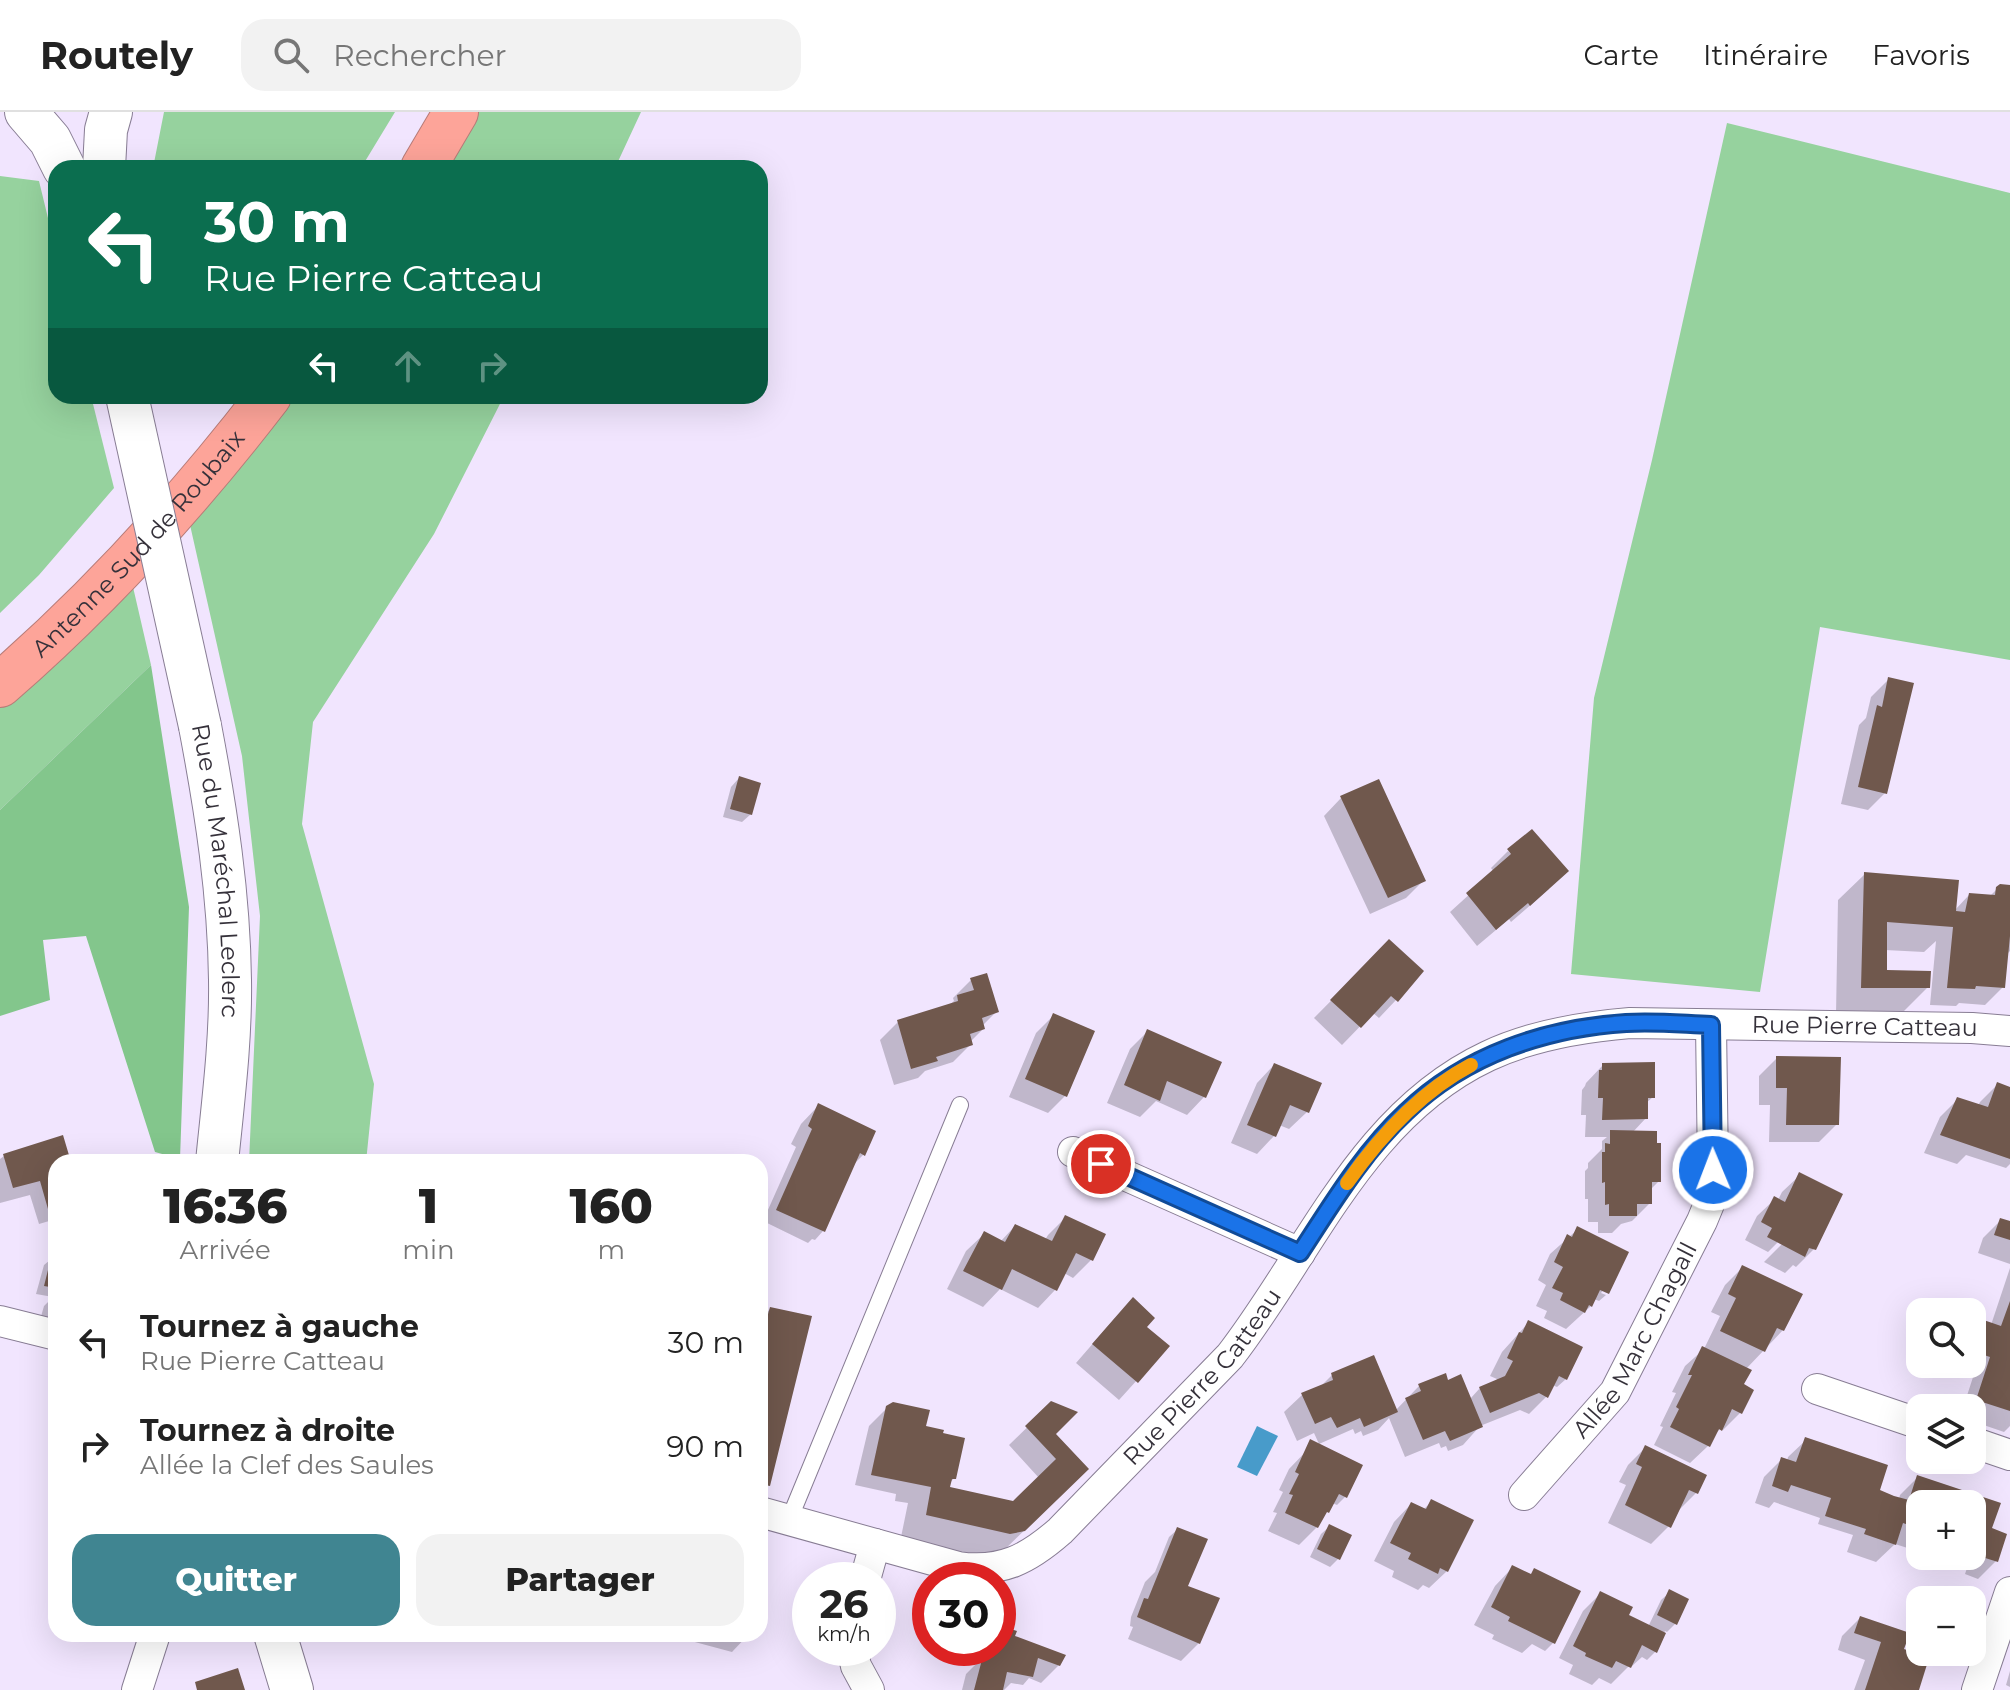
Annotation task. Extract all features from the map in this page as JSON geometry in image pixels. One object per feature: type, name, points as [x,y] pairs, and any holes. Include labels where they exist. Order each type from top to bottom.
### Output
[{"type":"highway","points":[[397,160],[425,112]]},
{"type":"highway","points":[[428,160],[456,112]]},
{"type":"highway","name":"Antenne Sud de Roubaix","points":[[0,649],[127,525],[230,404]]},
{"type":"highway","name":"Antenne Sud de Roubaix","points":[[0,685],[129,561],[263,404]]},
{"type":"street","points":[[26,112],[50,140],[60,160]]},
{"type":"street","points":[[104,160],[106,130],[111,112]]},
{"type":"street","name":"Rue du Maréchal Leclerc","points":[[129,404],[200,726],[223,862],[231,982],[218,1154]]},
{"type":"street","name":"Rue Pierre Catteau","points":[[768,1514],[976,1570],[995,1568],[1029,1556],[1060,1531],[1230,1356],[1254,1325],[1359,1166],[1384,1135],[1431,1090],[1489,1055],[1563,1032],[1630,1023],[2010,1031]]},
{"type":"street","name":"Allée Marc Chagall","points":[[1524,1495],[1623,1380],[1709,1204],[1713,1170],[1711,1025]]},
{"type":"street","points":[[1073,1152],[1300,1253]]},
{"type":"street","points":[[0,1321],[48,1333]]},
{"type":"street","points":[[1817,1389],[1906,1419]]},
{"type":"street","points":[[1986,1447],[2010,1455]]},
{"type":"street","points":[[870,1562],[875,1544]]},
{"type":"street","points":[[1977,1690],[2010,1592]]},
{"type":"street","points":[[137,1690],[152,1642]]},
{"type":"street","points":[[277,1642],[292,1690]]},
{"type":"street","points":[[856,1666],[869,1690]]},
{"type":"lane","points":[[789,1520],[960,1105]]},
{"type":"green space","points":[[164,112],[395,112],[366,160],[155,160]]},
{"type":"green space","points":[[477,112],[641,112],[619,160],[447,160]]},
{"type":"green space","points":[[1727,123],[2010,193],[2010,660],[1820,627],[1760,992],[1571,974],[1594,698],[1652,460]]},
{"type":"green space","points":[[0,176],[39,181],[48,218],[48,404],[93,404],[114,488],[39,575],[0,613]]},
{"type":"green space","points":[[281,404],[500,404],[434,534],[313,722],[302,824],[374,1084],[367,1154],[249,1154],[260,916],[242,756],[188,516]]},
{"type":"green space","points":[[133,587],[151,665],[0,810],[0,706]]},
{"type":"green space","points":[[151,665],[189,907],[180,1154],[155,1152],[86,936],[43,940],[50,1000],[0,1016],[0,810]]},
{"type":"water","points":[[1257,1426],[1278,1436],[1257,1476],[1237,1467]]},
{"type":"building","points":[[1888,677],[1914,683],[1887,794],[1858,787],[1877,705],[1882,707]]},
{"type":"building","points":[[739,776],[761,783],[752,815],[730,809]]},
{"type":"building","points":[[1379,779],[1426,881],[1388,898],[1340,796]]},
{"type":"building","points":[[1532,829],[1569,871],[1530,906],[1528,903],[1496,930],[1466,893],[1511,854],[1507,849]]},
{"type":"building","points":[[1864,872],[1959,880],[1956,911],[1965,912],[1969,893],[1995,895],[1996,887],[2000,884],[2010,885],[2010,936],[2005,988],[1947,988],[1953,927],[1887,922],[1887,970],[1931,971],[1930,988],[1861,988]]},
{"type":"building","points":[[1389,939],[1424,971],[1398,1002],[1391,996],[1361,1028],[1330,1000]]},
{"type":"building","points":[[987,973],[999,1012],[982,1018],[985,1029],[970,1034],[973,1045],[911,1069],[897,1020],[958,1001],[957,995],[974,990],[970,978]]},
{"type":"building","points":[[1053,1013],[1095,1031],[1067,1097],[1025,1079]]},
{"type":"building","points":[[1147,1029],[1222,1062],[1206,1098],[1167,1081],[1160,1101],[1124,1085]]},
{"type":"building","points":[[1776,1056],[1841,1057],[1839,1125],[1786,1125],[1787,1088],[1776,1088]]},
{"type":"building","points":[[1655,1062],[1655,1098],[1648,1098],[1648,1119],[1602,1120],[1603,1098],[1598,1098],[1602,1063]]},
{"type":"building","points":[[1274,1063],[1322,1083],[1309,1113],[1290,1105],[1276,1137],[1247,1125]]},
{"type":"building","points":[[1997,1082],[2010,1087],[2010,1159],[1940,1135],[1957,1097],[1988,1107]]},
{"type":"building","points":[[818,1103],[876,1131],[865,1156],[860,1153],[825,1232],[776,1210],[812,1129],[808,1126]]},
{"type":"building","points":[[1610,1130],[1657,1131],[1657,1143],[1661,1143],[1661,1182],[1652,1182],[1652,1204],[1637,1204],[1637,1216],[1609,1216],[1609,1204],[1605,1205],[1602,1152],[1605,1152],[1605,1143],[1610,1144]]},
{"type":"building","points":[[63,1135],[69,1154],[48,1154],[48,1209],[40,1181],[13,1188],[3,1154]]},
{"type":"building","points":[[1799,1172],[1843,1194],[1816,1250],[1809,1248],[1805,1257],[1767,1237],[1772,1228],[1761,1222],[1774,1196],[1785,1202]]},
{"type":"building","points":[[1065,1215],[1106,1234],[1093,1261],[1076,1253],[1057,1291],[1012,1269],[1002,1290],[963,1271],[984,1231],[1005,1242],[1015,1224],[1052,1241]]},
{"type":"building","points":[[2000,1218],[2010,1221],[2010,1240],[1994,1235]]},
{"type":"building","points":[[1577,1226],[1629,1252],[1609,1294],[1600,1290],[1592,1307],[1589,1305],[1585,1313],[1560,1300],[1563,1293],[1552,1288],[1563,1267],[1554,1262],[1567,1234],[1572,1237]]},
{"type":"building","points":[[1742,1265],[1803,1294],[1784,1331],[1777,1328],[1765,1352],[1720,1331],[1736,1298],[1728,1294]]},
{"type":"building","points":[[1133,1297],[1155,1318],[1147,1327],[1170,1346],[1138,1383],[1092,1344]]},
{"type":"building","points":[[2010,1301],[2010,1411],[1986,1403],[1986,1394],[1978,1394],[1983,1378],[1986,1378],[1990,1357],[1986,1356],[1986,1321],[2001,1326]]},
{"type":"building","points":[[770,1307],[812,1316],[770,1486],[768,1486]]},
{"type":"building","points":[[1528,1320],[1583,1347],[1567,1380],[1559,1376],[1548,1398],[1539,1393],[1490,1413],[1479,1387],[1505,1376],[1513,1361],[1507,1358]]},
{"type":"building","points":[[1702,1346],[1752,1370],[1744,1384],[1754,1390],[1742,1414],[1732,1409],[1710,1447],[1670,1427]]},
{"type":"building","points":[[1374,1355],[1398,1412],[1364,1427],[1360,1418],[1337,1428],[1331,1417],[1315,1424],[1301,1393],[1333,1380],[1331,1373]]},
{"type":"building","points":[[1446,1373],[1448,1380],[1461,1374],[1483,1427],[1450,1441],[1445,1431],[1423,1440],[1405,1398],[1421,1391],[1418,1384]]},
{"type":"building","points":[[1051,1401],[1078,1412],[1056,1434],[1089,1469],[1025,1531],[1010,1534],[926,1515],[931,1487],[871,1475],[886,1406],[893,1402],[930,1410],[926,1426],[965,1438],[956,1479],[952,1479],[950,1487],[1013,1501],[1056,1459],[1025,1426]]},
{"type":"building","points":[[1805,1437],[1888,1465],[1880,1490],[1906,1499],[1906,1524],[1903,1523],[1896,1545],[1864,1534],[1866,1529],[1825,1516],[1831,1498],[1791,1485],[1788,1492],[1772,1486],[1781,1457],[1796,1462]]},
{"type":"building","points":[[1310,1439],[1363,1465],[1347,1498],[1339,1494],[1318,1528],[1285,1513],[1293,1495],[1289,1494],[1299,1474],[1295,1472]]},
{"type":"building","points":[[1645,1445],[1707,1475],[1698,1494],[1689,1490],[1671,1528],[1625,1505],[1642,1467],[1636,1464]]},
{"type":"building","points":[[1917,1475],[1962,1490],[1912,1490]]},
{"type":"building","points":[[1986,1498],[2001,1503],[1992,1528],[2007,1534],[1998,1562],[1986,1558]]},
{"type":"building","points":[[1431,1499],[1474,1520],[1448,1572],[1440,1568],[1438,1574],[1408,1559],[1411,1553],[1390,1543],[1411,1502],[1426,1509]]},
{"type":"building","points":[[1329,1524],[1352,1535],[1340,1560],[1317,1549]]},
{"type":"building","points":[[1177,1527],[1208,1539],[1188,1586],[1220,1598],[1200,1644],[1137,1617],[1144,1598],[1148,1599]]},
{"type":"building","points":[[1512,1565],[1531,1574],[1534,1568],[1581,1591],[1555,1644],[1508,1621],[1510,1617],[1491,1607]]},
{"type":"building","points":[[1669,1589],[1689,1599],[1677,1625],[1657,1615]]},
{"type":"building","points":[[1600,1591],[1633,1607],[1629,1615],[1666,1633],[1657,1653],[1642,1645],[1631,1668],[1616,1661],[1612,1668],[1585,1656],[1586,1653],[1573,1646]]},
{"type":"building","points":[[1860,1616],[1906,1632],[1906,1666],[1926,1666],[1919,1690],[1865,1690],[1881,1642],[1854,1633]]},
{"type":"building","points":[[1016,1636],[1066,1655],[1060,1666],[1038,1658],[1033,1677],[1007,1672],[1003,1690],[974,1690],[980,1666],[1016,1666]]},
{"type":"building","points":[[238,1668],[245,1690],[197,1690],[195,1682]]},
{"type":"slow traffic","points":[[1347,1183],[1406,1112],[1431,1090],[1471,1065]]},
{"type":"route","points":[[1101,1164],[1300,1253],[1359,1166],[1384,1135],[1431,1090],[1489,1055],[1525,1042],[1563,1032],[1630,1023],[1711,1025],[1713,1170]]}]
